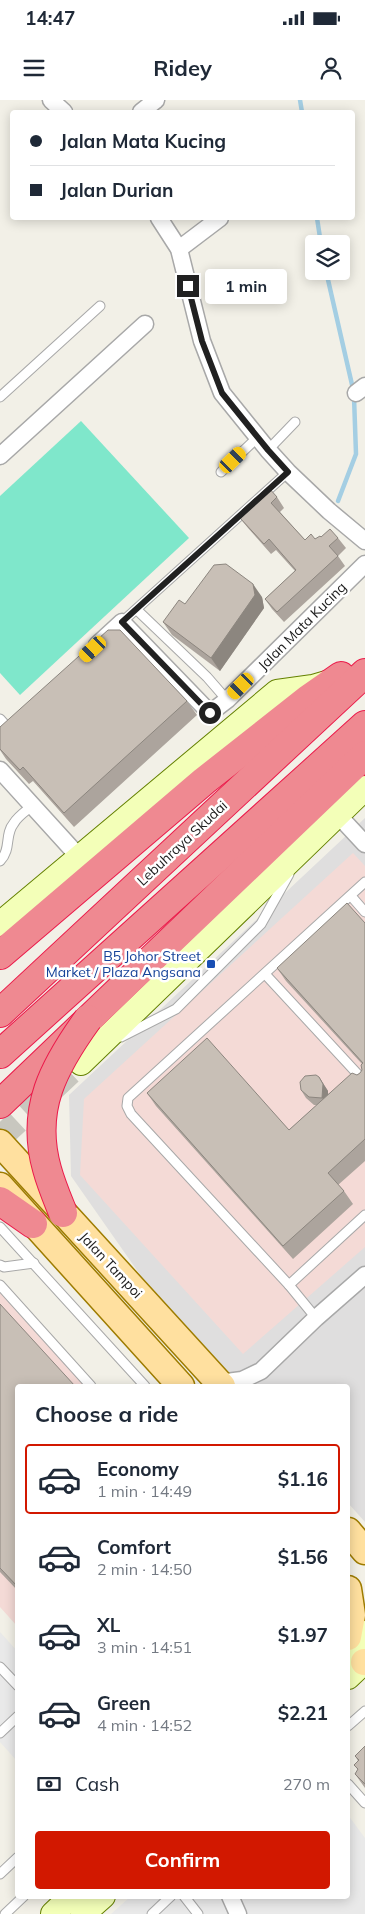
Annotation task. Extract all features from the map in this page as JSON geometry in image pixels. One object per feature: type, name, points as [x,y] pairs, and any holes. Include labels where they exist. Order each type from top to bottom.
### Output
[{"type":"highway","points":[[0,955],[88,865],[169,810],[204,780],[336,680],[365,661]]},
{"type":"highway","name":"Lebuhraya Skudai","points":[[0,1013],[365,673]]},
{"type":"highway","points":[[0,1054],[365,725]]},
{"type":"highway","points":[[0,1104],[365,755]]},
{"type":"highway","points":[[0,962],[88,865]]},
{"type":"highway","points":[[66,1216],[47,1169],[42,1147],[42,1107],[55,1071],[67,1048],[88,1019]]},
{"type":"highway","points":[[0,1201],[38,1230]]},
{"type":"main road","name":"Jalan Tampoi","points":[[0,1143],[220,1384]]},
{"type":"main road","points":[[0,1186],[179,1384]]},
{"type":"main road","points":[[350,1533],[365,1551]]},
{"type":"main road","points":[[350,1571],[365,1589]]},
{"type":"main road","points":[[350,1602],[352,1615],[350,1626]]},
{"type":"street","points":[[51,100],[62,110]]},
{"type":"street","points":[[144,110],[156,100]]},
{"type":"street","points":[[160,220],[179,248],[202,341],[222,393],[288,472],[329,511],[365,540]]},
{"type":"street","points":[[179,248],[217,220]]},
{"type":"street","points":[[0,456],[146,324]]},
{"type":"street","name":"Jalan Mata Kucing","points":[[122,622],[210,713],[227,700],[365,564]]},
{"type":"street","points":[[86,655],[122,622]]},
{"type":"street","points":[[0,924],[88,865],[277,692],[313,687],[336,680]]},
{"type":"street","points":[[3,727],[22,715]]},
{"type":"street","points":[[0,770],[88,865]]},
{"type":"street","points":[[88,1056],[365,788]]},
{"type":"street","points":[[338,815],[365,844]]},
{"type":"street","points":[[225,1384],[258,1379],[316,1318],[365,1275]]},
{"type":"street","points":[[350,1647],[365,1633]]},
{"type":"street","points":[[350,1675],[365,1662]]},
{"type":"street","points":[[53,1914],[69,1899]]},
{"type":"street","points":[[83,1914],[100,1899]]},
{"type":"street","points":[[231,1899],[236,1913]]},
{"type":"lane","points":[[0,397],[100,306]]},
{"type":"lane","points":[[268,450],[295,422]]},
{"type":"lane","points":[[221,472],[258,437]]},
{"type":"lane","points":[[122,622],[288,472]]},
{"type":"lane","points":[[137,610],[207,677],[227,700]]},
{"type":"lane","points":[[0,861],[6,854],[8,837],[13,823],[32,806]]},
{"type":"lane","points":[[316,1318],[131,1114],[126,1106],[128,1098],[365,882]]},
{"type":"lane","points":[[350,896],[365,912]]},
{"type":"lane","points":[[266,974],[365,1082]]},
{"type":"lane","points":[[289,1286],[365,1215]]},
{"type":"lane","points":[[0,1227],[143,1384]]},
{"type":"lane","points":[[0,1265],[4,1267],[34,1263]]},
{"type":"lane","points":[[0,1285],[89,1384]]},
{"type":"lane","points":[[0,1667],[15,1683]]},
{"type":"lane","points":[[350,1724],[365,1711]]},
{"type":"lane","points":[[0,1733],[15,1719]]},
{"type":"lane","points":[[350,1786],[365,1803]]},
{"type":"lane","points":[[0,1874],[15,1861]]},
{"type":"lane","points":[[5,1914],[21,1899]]},
{"type":"lane","points":[[152,1914],[168,1899]]},
{"type":"lane","points":[[186,1899],[198,1914]]},
{"type":"shaded area","points":[[365,818],[365,1522],[350,1505],[350,1384],[239,1384],[141,1276],[71,1176],[69,1095]]},
{"type":"shaded area","points":[[353,853],[365,866],[365,1247],[243,1354],[80,1175],[84,1099]]},
{"type":"shaded area","points":[[0,1291],[85,1384],[15,1384],[15,1624],[0,1607]]},
{"type":"shaded area","points":[[0,1632],[15,1649],[15,1759],[0,1742]]},
{"type":"shaded area","points":[[350,1818],[365,1838],[365,1914],[111,1914],[128,1899],[350,1899]]},
{"type":"green space","points":[[81,421],[189,538],[20,695],[0,673],[0,496]]},
{"type":"building","points":[[268,487],[277,497],[271,503],[305,540],[311,534],[315,539],[321,537],[330,529],[338,538],[329,546],[338,556],[277,612],[265,599],[296,570],[269,539],[264,544],[240,518],[245,513],[242,510]]},
{"type":"building","points":[[226,564],[253,584],[255,595],[211,658],[163,622],[179,600],[185,604],[214,565]]},
{"type":"building","points":[[108,630],[120,630],[187,701],[64,813],[23,767],[20,770],[0,749],[0,727]]},
{"type":"building","points":[[347,903],[365,923],[365,1139],[328,1173],[344,1191],[283,1246],[147,1093],[207,1038],[289,1130],[352,1073],[357,1075],[360,1073],[363,1063],[277,968]]},
{"type":"building","points":[[316,1075],[323,1084],[322,1098],[309,1097],[301,1090],[300,1082],[305,1076]]},
{"type":"building","points":[[0,1304],[73,1384],[15,1384],[15,1584],[0,1568]]},
{"type":"building","points":[[365,1746],[365,1784],[355,1774],[358,1769],[354,1765],[359,1760],[355,1756]]},
{"type":"waterway","points":[[300,100],[302,110]]},
{"type":"waterway","points":[[317,220],[320,235]]},
{"type":"waterway","points":[[328,280],[353,389]]},
{"type":"waterway","points":[[338,501],[356,454],[354,397]]},
{"type":"tunnel","points":[[0,1138],[81,1063]]},
{"type":"place","name":"B5 Johor Street Market / Plaza Angsana","points":[[211,964]]},
{"type":"route","points":[[188,286],[202,341],[222,393],[288,472],[122,622],[210,713]]}]
